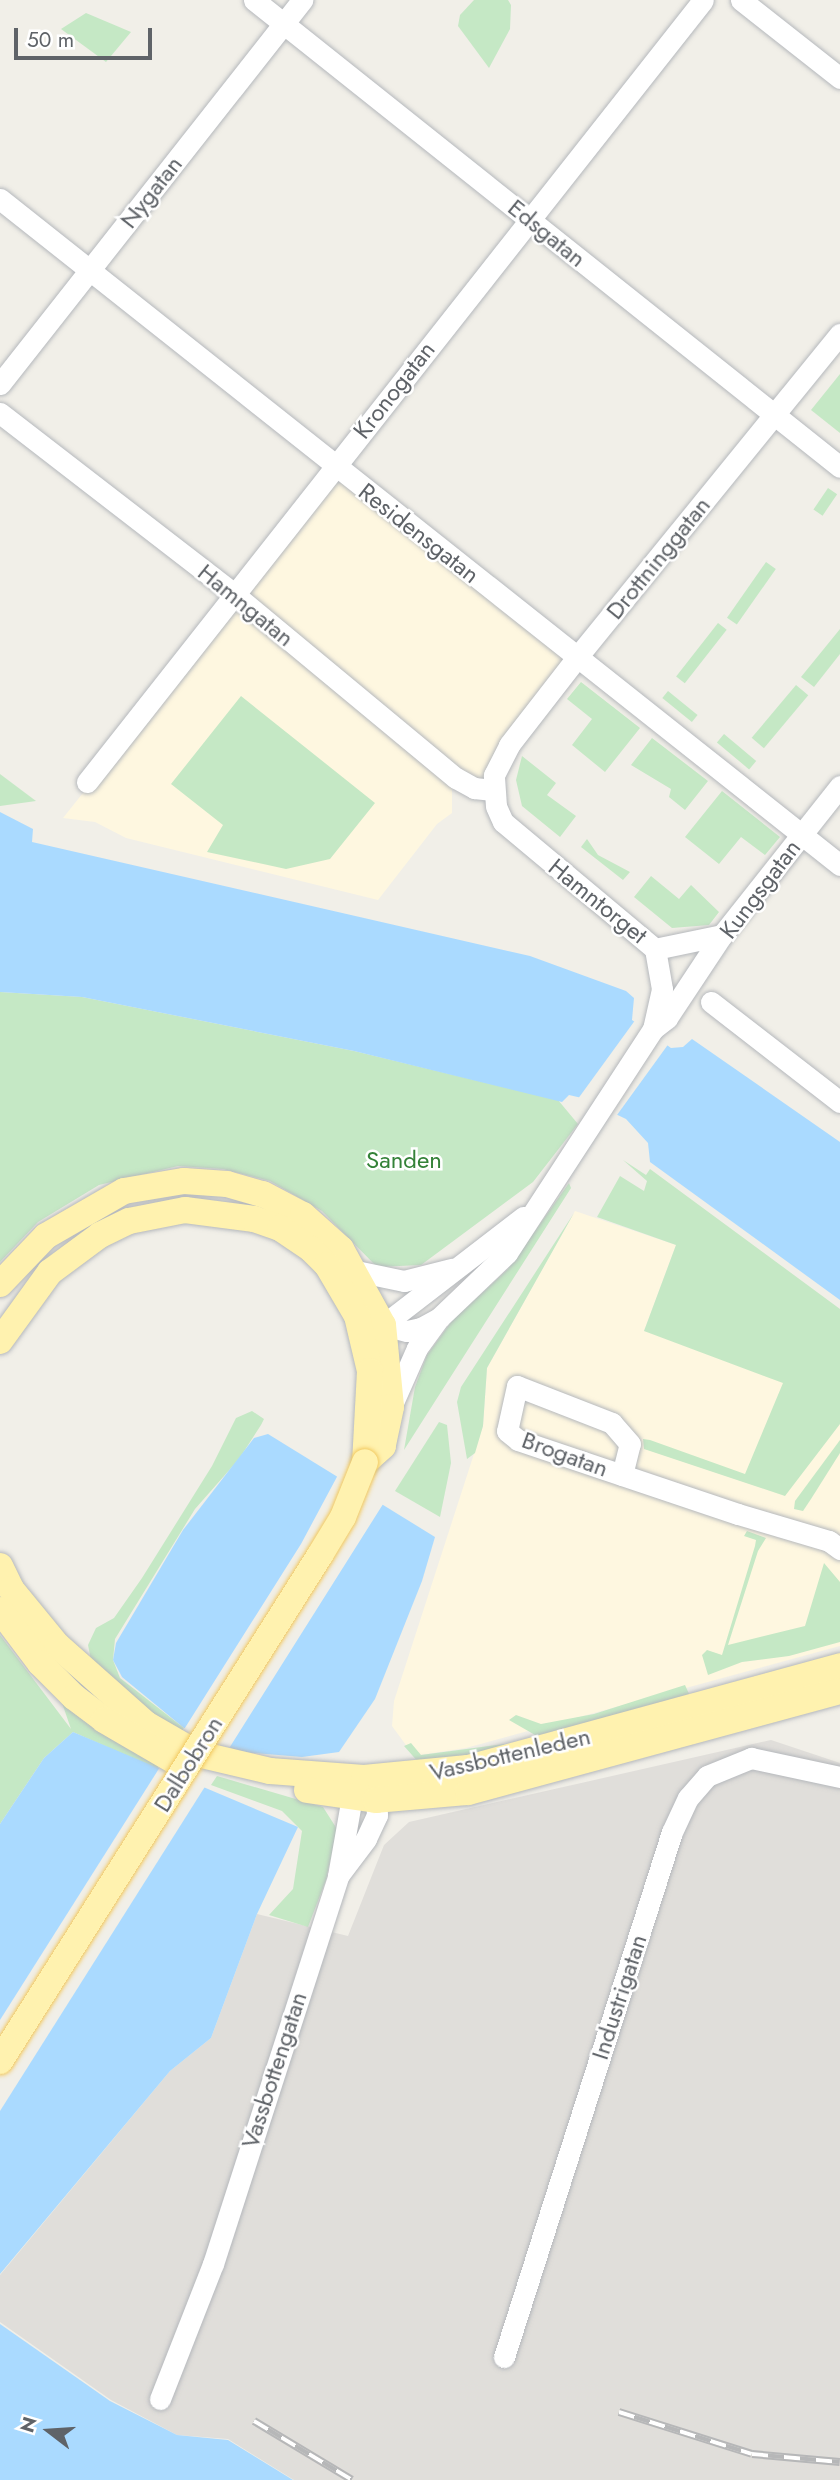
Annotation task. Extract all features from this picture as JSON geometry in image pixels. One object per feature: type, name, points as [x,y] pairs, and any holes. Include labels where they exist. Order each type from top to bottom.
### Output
[{"type":"main road","points":[[0,1284],[46,1236],[106,1199],[144,1186],[184,1181],[226,1184],[278,1201],[324,1231],[356,1271],[383,1325],[391,1407],[383,1446],[365,1462]]},
{"type":"main road","points":[[0,1341],[29,1296],[74,1252],[128,1221],[185,1210],[239,1214],[292,1236],[327,1265],[357,1316],[370,1371],[365,1462]]},
{"type":"main road","name":"Dalbobron","points":[[0,2061],[320,1555],[343,1517],[365,1462]]},
{"type":"main road","name":"Vassbottenleden","points":[[0,1566],[12,1589],[57,1645],[93,1681],[170,1740],[227,1764],[364,1792],[468,1768],[840,1666]]},
{"type":"main road","name":"Vassbottenleden","points":[[0,1610],[55,1679],[104,1720],[163,1756],[225,1777],[364,1792],[468,1792],[840,1691]]},
{"type":"street","name":"Edsgatan","points":[[254,0],[840,467]]},
{"type":"street","name":"Nygatan","points":[[0,384],[302,0]]},
{"type":"street","name":"Kronogatan","points":[[87,782],[703,0]]},
{"type":"street","points":[[741,0],[840,78]]},
{"type":"street","name":"Residensgatan","points":[[0,199],[840,865]]},
{"type":"street","name":"Drottninggatan","points":[[493,790],[494,775],[509,745],[840,334]]},
{"type":"street","name":"Hamngatan","points":[[0,413],[234,594],[456,778],[493,790]]},
{"type":"street","name":"Kungsgatan","points":[[653,1029],[683,996],[722,935],[840,786]]},
{"type":"street","name":"Hamntorget","points":[[493,790],[503,822],[517,836],[656,948],[662,989],[653,1029]]},
{"type":"street","points":[[656,948],[722,935]]},
{"type":"street","points":[[711,1002],[840,1102]]},
{"type":"street","points":[[391,1407],[417,1348],[439,1318],[506,1253],[596,1120],[653,1029]]},
{"type":"street","points":[[370,1371],[383,1325],[536,1206]]},
{"type":"street","points":[[356,1271],[404,1281],[460,1267]]},
{"type":"street","points":[[357,1316],[407,1331],[439,1318]]},
{"type":"street","name":"Brogatan","points":[[622,1475],[630,1444],[612,1423],[517,1386],[507,1431],[517,1440],[622,1475],[829,1541],[840,1549]]},
{"type":"street","name":"Industrigatan","points":[[504,2357],[672,1832],[688,1798],[707,1776],[751,1758],[840,1777]]},
{"type":"street","name":"Vassbottengatan","points":[[160,2399],[213,2264],[364,1792]]},
{"type":"shaded area","points":[[338,471],[573,657],[489,786],[459,780],[236,599]]},
{"type":"shaded area","points":[[232,606],[452,785],[452,813],[437,824],[378,900],[126,838],[95,822],[63,818]]},
{"type":"shaded area","points":[[575,1211],[676,1245],[644,1331],[840,1374],[840,1646],[466,1748],[414,1756],[392,1726],[394,1701],[483,1426],[487,1368]]},
{"type":"shaded area","points":[[771,1740],[840,1763],[840,2480],[294,2480],[228,2439],[177,2435],[111,2400],[0,2322],[0,2275],[170,2071],[211,2038],[257,1914],[348,1936],[384,1845],[409,1822]]},
{"type":"green space","points":[[474,0],[508,0],[511,5],[510,29],[489,68],[458,26],[460,15]]},
{"type":"green space","points":[[86,13],[131,32],[106,62],[61,29]]},
{"type":"green space","points":[[840,374],[840,433],[811,410]]},
{"type":"green space","points":[[828,488],[837,494],[823,516],[813,510]]},
{"type":"green space","points":[[766,562],[776,569],[737,625],[727,618]]},
{"type":"green space","points":[[718,623],[727,630],[685,683],[676,677]]},
{"type":"green space","points":[[840,629],[840,654],[814,687],[801,677]]},
{"type":"green space","points":[[581,682],[640,728],[605,772],[572,745],[592,719],[567,699]]},
{"type":"green space","points":[[796,685],[808,695],[764,748],[752,738]]},
{"type":"green space","points":[[668,691],[698,715],[692,722],[662,698]]},
{"type":"green space","points":[[241,696],[375,803],[330,859],[286,869],[207,852],[223,825],[171,784]]},
{"type":"green space","points":[[724,734],[756,761],[749,769],[717,742]]},
{"type":"green space","points":[[652,738],[708,781],[685,810],[669,797],[671,789],[631,765]]},
{"type":"green space","points":[[522,756],[556,783],[547,795],[576,816],[560,837],[522,806],[516,780]]},
{"type":"green space","points":[[0,774],[36,801],[0,806]]},
{"type":"green space","points":[[722,791],[780,837],[765,855],[741,837],[719,864],[685,837]]},
{"type":"green space","points":[[587,839],[598,855],[630,872],[623,880],[581,847]]},
{"type":"green space","points":[[651,876],[679,899],[691,885],[719,912],[709,925],[672,928],[634,897]]},
{"type":"green space","name":"Sanden","points":[[0,992],[82,997],[354,1051],[558,1100],[578,1124],[533,1182],[421,1265],[377,1267],[322,1211],[270,1181],[223,1169],[178,1166],[99,1185],[38,1222],[0,1262]]},
{"type":"green space","points":[[623,1160],[646,1175],[650,1169],[840,1309],[840,1424],[785,1496],[644,1449],[643,1439],[650,1440],[745,1474],[783,1383],[644,1331],[676,1245],[597,1217],[620,1176],[644,1191],[647,1181]]},
{"type":"green space","points":[[569,1183],[571,1188],[404,1450],[415,1387],[427,1355],[452,1321],[508,1269]]},
{"type":"green space","points":[[574,1213],[487,1368],[483,1426],[475,1453],[467,1459],[457,1402],[461,1387]]},
{"type":"green space","points":[[252,1411],[264,1419],[261,1425],[239,1459],[195,1509],[115,1639],[113,1660],[120,1678],[184,1728],[178,1736],[91,1660],[88,1645],[96,1628],[114,1618],[142,1578],[212,1466],[236,1418]]},
{"type":"green space","points":[[439,1422],[447,1425],[451,1463],[440,1517],[395,1491]]},
{"type":"green space","points":[[840,1440],[840,1453],[803,1511],[794,1509],[795,1501]]},
{"type":"green space","points":[[747,1531],[766,1538],[758,1551],[728,1645],[805,1626],[824,1563],[840,1582],[840,1642],[789,1656],[742,1662],[708,1675],[702,1655],[707,1650],[722,1655],[755,1546],[756,1540],[744,1536]]},
{"type":"green space","points":[[0,1635],[71,1729],[61,1700],[162,1760],[157,1769],[73,1732],[44,1758],[0,1824]]},
{"type":"green space","points":[[685,1685],[690,1696],[542,1739],[509,1720],[516,1715],[541,1724],[594,1714]]},
{"type":"green space","points":[[411,1743],[421,1755],[504,1744],[508,1750],[420,1764],[404,1746]]},
{"type":"green space","points":[[217,1776],[323,1807],[337,1829],[326,1880],[308,1927],[269,1915],[293,1889],[302,1831],[282,1811],[211,1785]]},
{"type":"water","points":[[0,812],[33,829],[32,842],[530,956],[626,991],[634,998],[632,1020],[671,1048],[683,1047],[692,1039],[840,1142],[840,1300],[650,1162],[648,1143],[626,1119],[582,1098],[569,1095],[562,1102],[354,1051],[82,997],[0,992]]},
{"type":"water","points":[[268,1434],[435,1537],[422,1581],[375,1699],[339,1752],[302,1757],[242,1752],[206,1739],[184,1728],[122,1677],[113,1660],[116,1643],[183,1530],[254,1438]]},
{"type":"water","points":[[73,1732],[298,1827],[257,1914],[211,2038],[170,2071],[0,2274],[0,1824],[44,1758]]},
{"type":"water","points":[[0,2324],[110,2401],[177,2435],[228,2440],[293,2480],[0,2480]]},
{"type":"pier","points":[[636,1019],[669,1043],[612,1122],[578,1098]]},
{"type":"pier","points":[[339,1473],[385,1501],[228,1750],[183,1731],[301,1544]]},
{"type":"pier","points":[[160,1767],[206,1785],[0,2111],[0,2020]]},
{"type":"railway","points":[[619,2412],[752,2454],[840,2462]]},
{"type":"railway","points":[[254,2421],[352,2480]]}]
